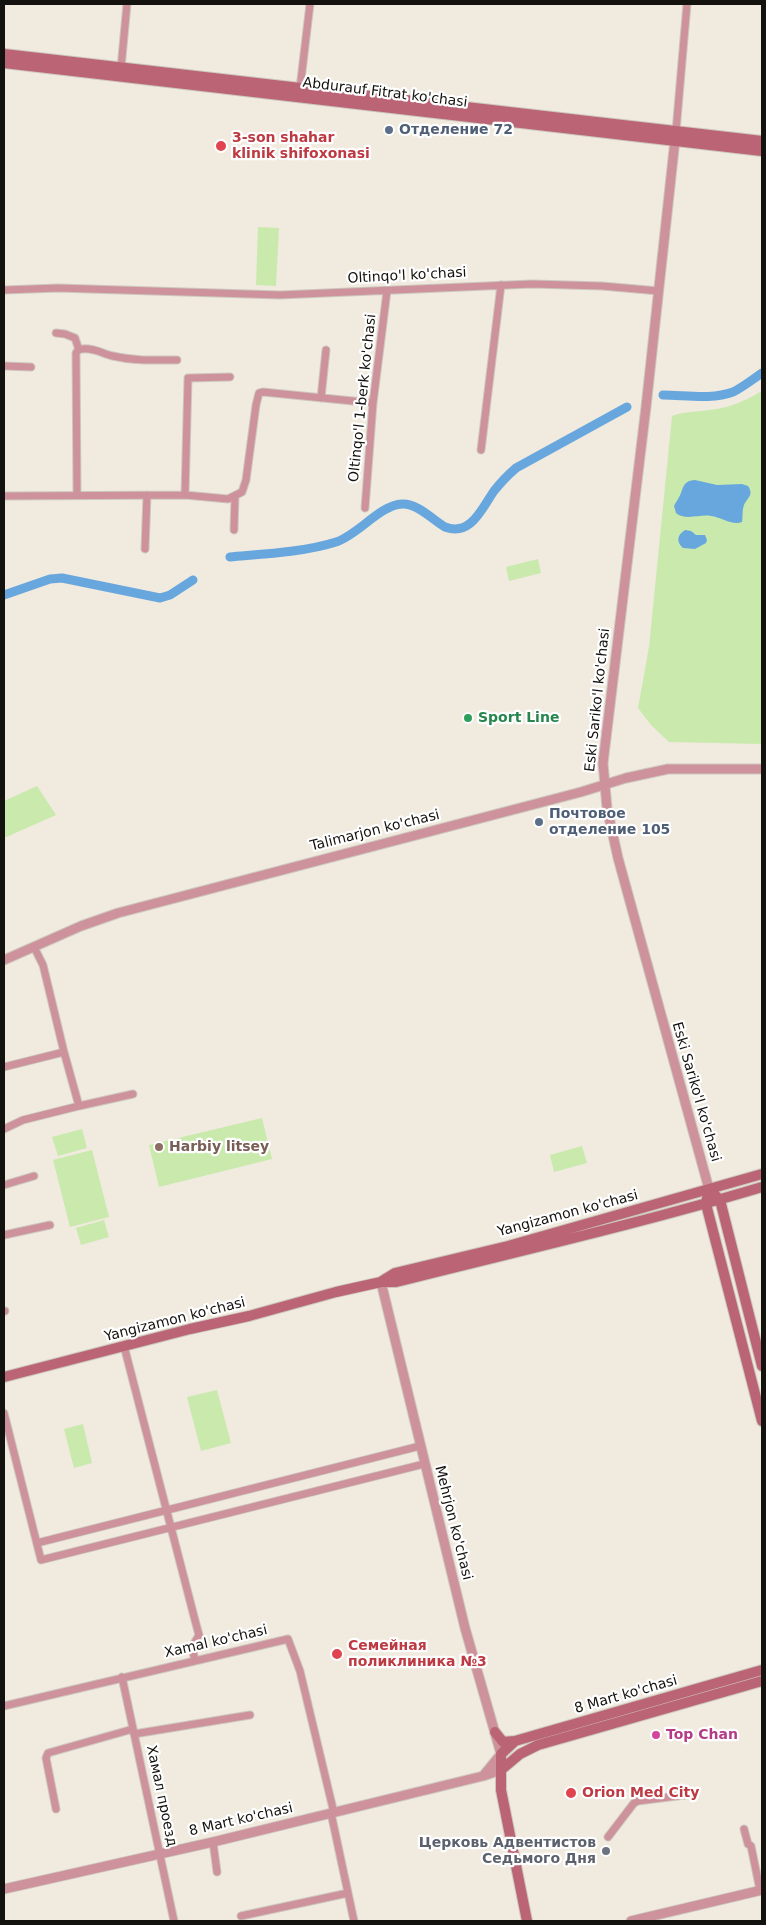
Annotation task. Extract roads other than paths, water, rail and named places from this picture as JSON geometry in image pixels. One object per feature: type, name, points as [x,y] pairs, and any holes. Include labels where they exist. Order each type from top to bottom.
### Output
[{"type":"main road","name":"Abdurauf Fitrat ko'chasi","points":[[4,54],[120,72],[300,93],[675,136],[762,142]]},
{"type":"main road","name":"Abdurauf Fitrat ko'chasi","points":[[4,63],[120,72]]},
{"type":"main road","name":"Abdurauf Fitrat ko'chasi","points":[[675,136],[762,151]]},
{"type":"main road","name":"Yangizamon ko'chasi","points":[[381,1282],[395,1273],[508,1246],[762,1174]]},
{"type":"main road","name":"Yangizamon ko'chasi","points":[[4,1377],[381,1282],[396,1282],[706,1204],[762,1187]]},
{"type":"main road","name":"Eski Sariko'l ko'chasi","points":[[709,1189],[720,1200]]},
{"type":"main road","name":"Eski Sariko'l ko'chasi","points":[[709,1189],[706,1204],[762,1421]]},
{"type":"main road","points":[[720,1200],[762,1366]]},
{"type":"main road","name":"8 Mart ko'chasi","points":[[501,1754],[515,1741],[762,1670]]},
{"type":"main road","name":"8 Mart ko'chasi","points":[[501,1770],[520,1754],[538,1745],[762,1680]]},
{"type":"main road","points":[[495,1732],[503,1742],[515,1741]]},
{"type":"main road","name":"Mehrjon ko'chasi","points":[[501,1754],[500,1790],[527,1921]]},
{"type":"main road","name":"Mehrjon ko'chasi","points":[[501,1770],[506,1783],[533,1921]]},
{"type":"street","points":[[120,72],[127,4]]},
{"type":"street","points":[[300,93],[310,4]]},
{"type":"street","points":[[659,291],[687,4]]},
{"type":"street","points":[[480,450],[501,285]]},
{"type":"street","name":"Oltinqo'l ko'chasi","points":[[4,290],[58,288],[270,295],[501,285],[602,286],[659,291]]},
{"type":"street","name":"Oltinqo'l 1-berk ko'chasi","points":[[365,508],[373,403],[387,291]]},
{"type":"street","name":"Eski Sariko'l ko'chasi","points":[[659,291],[603,763],[604,786],[620,867],[709,1189]]},
{"type":"street","points":[[56,333],[75,338],[79,350],[76,354],[77,494]]},
{"type":"street","points":[[79,350],[97,350],[112,356],[137,359],[177,360]]},
{"type":"street","points":[[321,398],[326,350]]},
{"type":"street","points":[[4,366],[31,367]]},
{"type":"street","points":[[185,495],[188,378],[230,377]]},
{"type":"street","points":[[4,496],[77,494],[185,495],[228,499],[242,492],[246,480],[259,394],[263,392],[373,403]]},
{"type":"street","points":[[146,549],[147,495]]},
{"type":"street","points":[[234,530],[235,497]]},
{"type":"street","name":"Talimarjon ko'chasi","points":[[4,960],[81,926],[118,913],[604,786],[626,778],[668,769],[762,769]]},
{"type":"street","points":[[34,947],[42,965],[78,1106]]},
{"type":"street","points":[[4,1067],[64,1052]]},
{"type":"street","points":[[4,1130],[23,1120],[133,1094]]},
{"type":"street","points":[[4,1185],[34,1176]]},
{"type":"street","points":[[4,1236],[50,1225]]},
{"type":"street","name":"Mehrjon ko'chasi","points":[[381,1282],[465,1628],[501,1754]]},
{"type":"street","points":[[124,1346],[198,1635],[192,1644],[195,1660]]},
{"type":"street","points":[[4,1413],[41,1560],[424,1464]]},
{"type":"street","points":[[37,1544],[420,1446]]},
{"type":"street","name":"Xamal ko'chasi","points":[[4,1706],[285,1638],[289,1640],[300,1671],[333,1813]]},
{"type":"street","name":"Хамал проезд","points":[[122,1677],[174,1921]]},
{"type":"street","points":[[56,1809],[46,1758],[48,1753],[134,1732],[250,1715]]},
{"type":"street","name":"8 Mart ko'chasi","points":[[483,1776],[501,1754]]},
{"type":"street","name":"8 Mart ko'chasi","points":[[4,1889],[213,1842],[501,1770]]},
{"type":"street","points":[[483,1776],[494,1781],[500,1790]]},
{"type":"street","points":[[608,1837],[634,1803],[693,1794]]},
{"type":"street","points":[[333,1813],[354,1921]]},
{"type":"street","points":[[630,1921],[761,1890],[751,1846],[748,1844],[744,1829]]},
{"type":"street","points":[[213,1842],[218,1872]]},
{"type":"street","points":[[242,1916],[348,1894]]},
{"type":"water","points":[[695,480],[717,485],[742,484],[748,486],[750,496],[743,507],[742,522],[734,523],[711,516],[684,517],[676,513],[674,506],[685,484]]},
{"type":"water","points":[[685,530],[691,531],[696,535],[705,535],[706,543],[695,549],[683,548],[678,539]]},
{"type":"waterway","points":[[663,395],[716,396],[733,392],[762,373]]},
{"type":"waterway","points":[[230,557],[270,554],[336,542],[386,509],[402,504],[408,504],[419,509],[445,527],[462,528],[475,519],[497,488],[516,468],[627,407]]},
{"type":"waterway","points":[[4,595],[50,579],[62,578],[160,598],[170,595],[193,580]]},
{"type":"place","name":"Отделение 72","points":[[389,130]]},
{"type":"place","name":"3-son shahar klinik shifoxonasi","points":[[221,146]]},
{"type":"place","name":"Sport Line","points":[[468,718]]},
{"type":"place","name":"Почтовое отделение 105","points":[[539,822]]},
{"type":"place","name":"Harbiy litsey","points":[[159,1147]]},
{"type":"place","name":"Семейная поликлиника №3","points":[[337,1654]]},
{"type":"place","name":"Top Chan","points":[[656,1735]]},
{"type":"place","name":"Orion Med City","points":[[571,1793]]},
{"type":"place","name":"Церковь Адвентистов Седьмого Дня","points":[[606,1851]]}]
